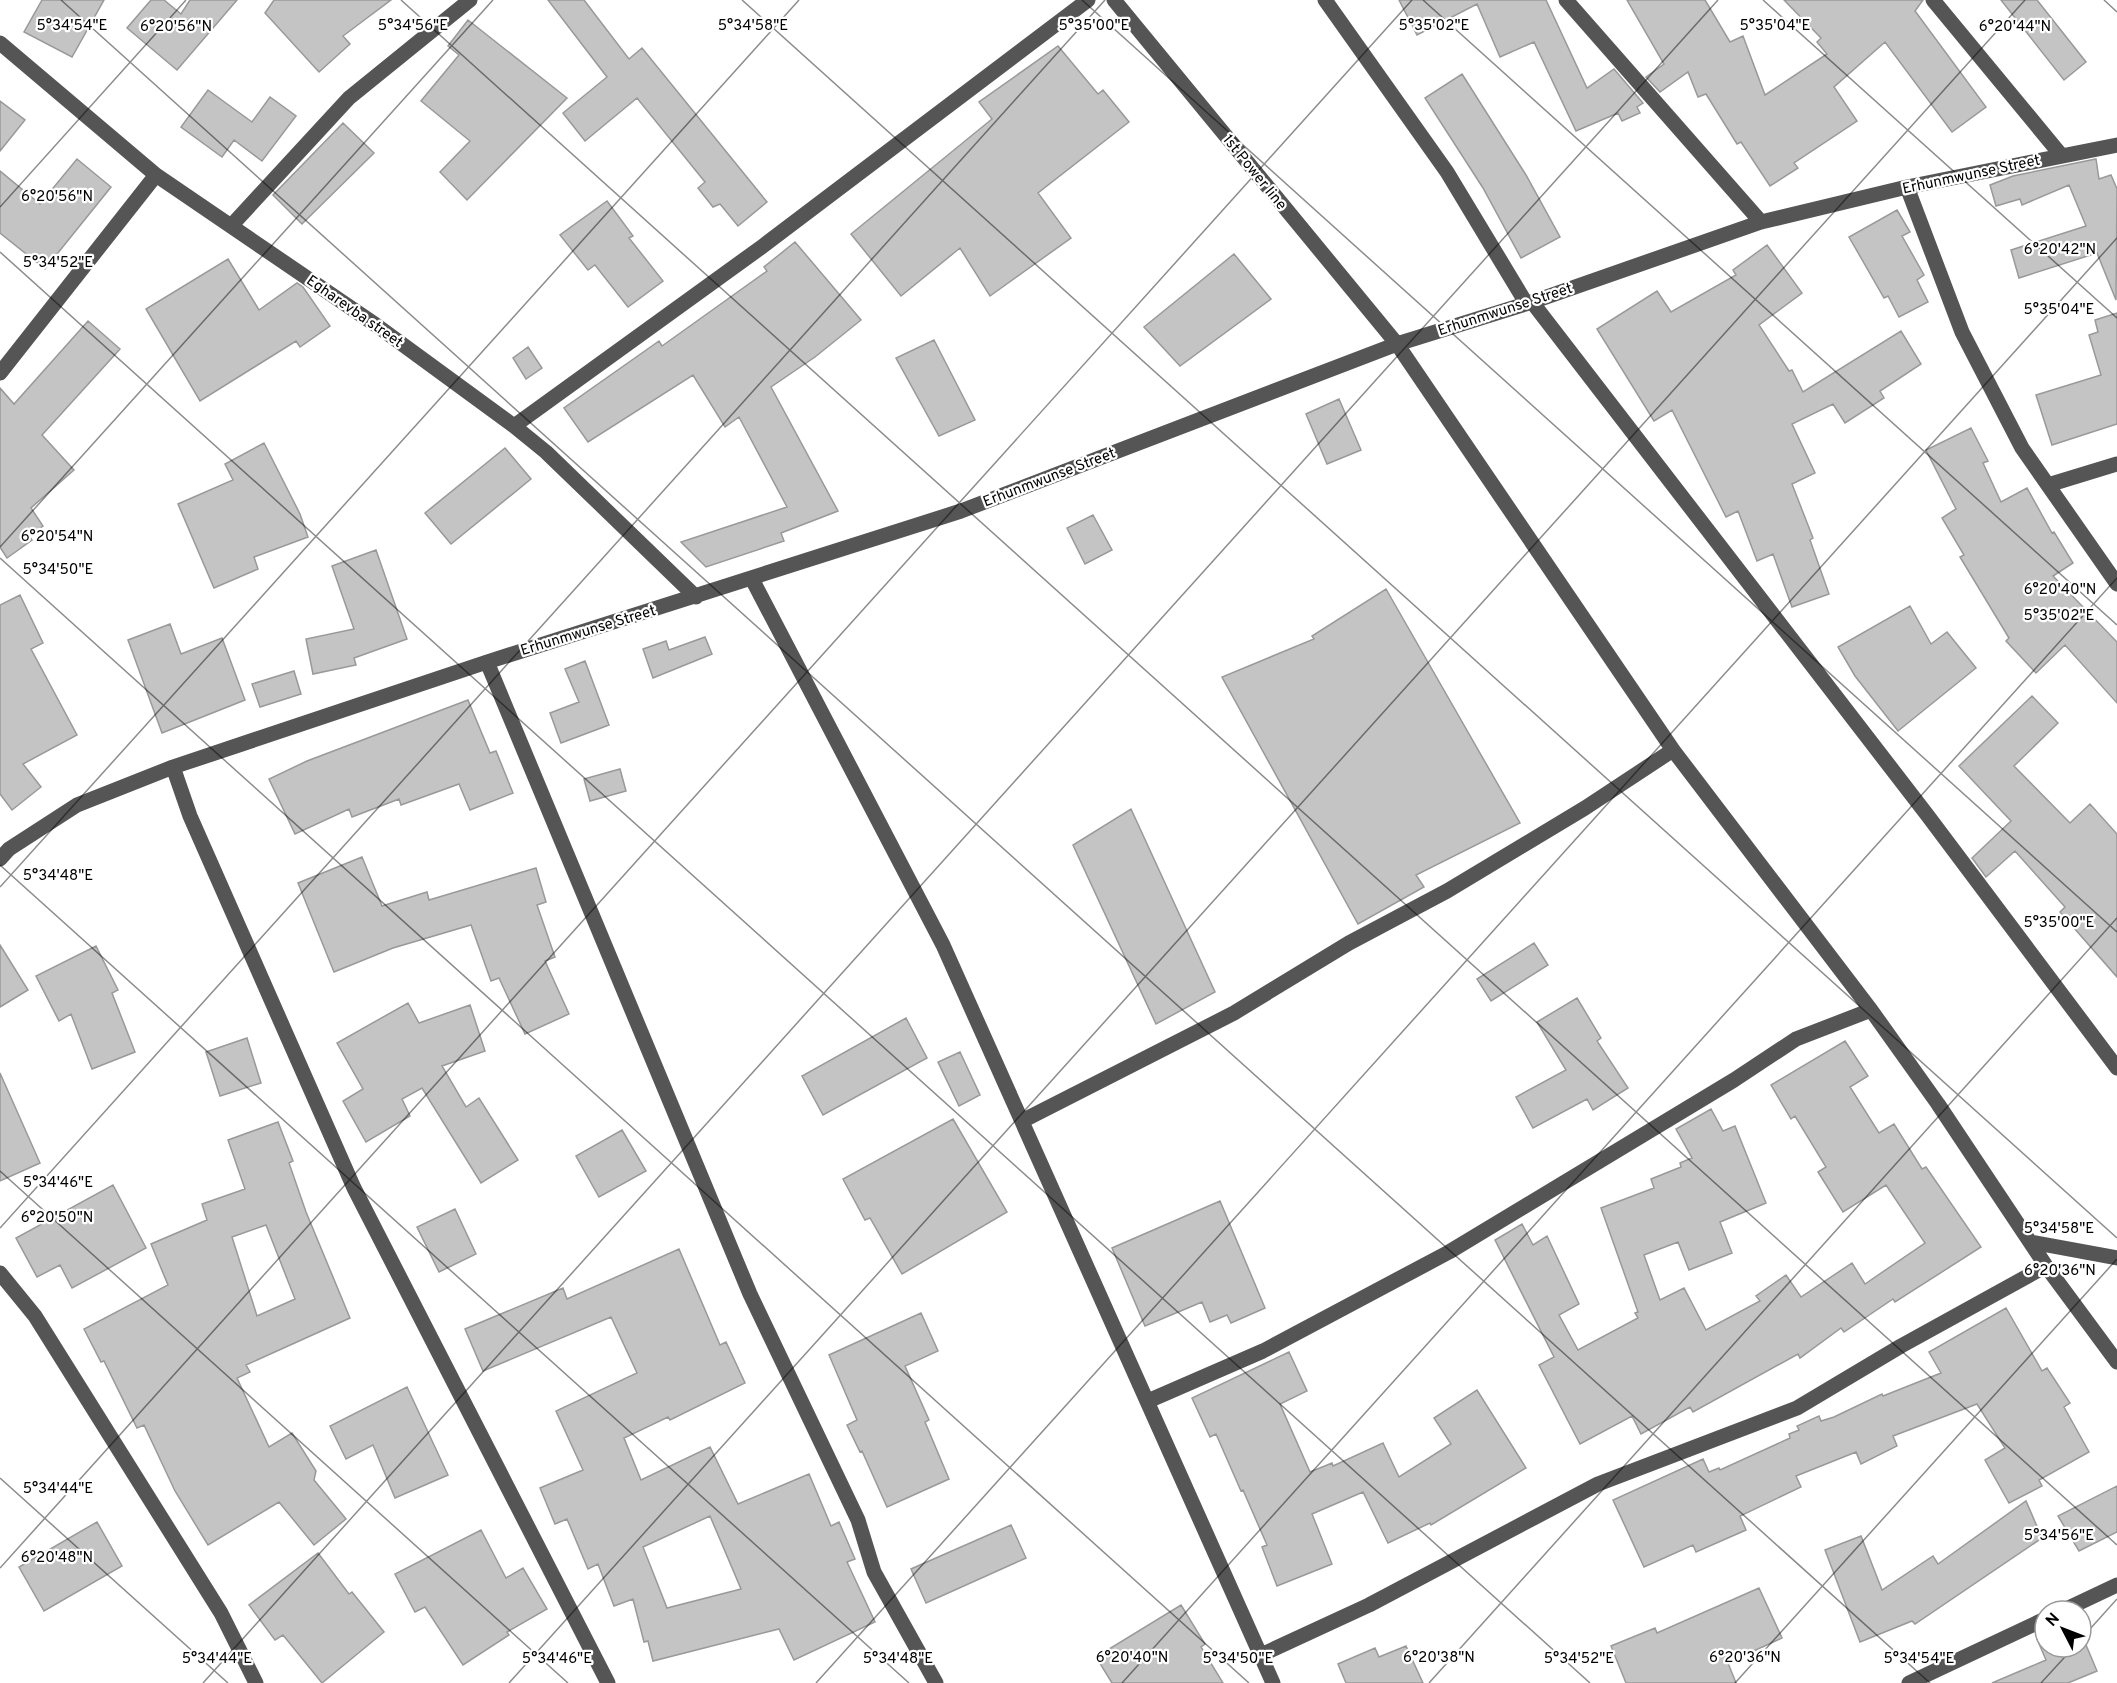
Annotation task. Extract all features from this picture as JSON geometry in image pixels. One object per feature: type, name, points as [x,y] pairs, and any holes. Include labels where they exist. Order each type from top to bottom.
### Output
[{"type":"street","points":[[231,226],[349,98],[470,0]]},
{"type":"street","points":[[514,426],[763,246],[1088,0]]},
{"type":"street","name":"1st Power line","points":[[1114,0],[1397,344],[1673,750],[1871,1010],[1938,1104],[2046,1266],[2117,1362]]},
{"type":"street","points":[[1325,0],[1447,172],[1529,302],[1957,853],[2117,1068]]},
{"type":"street","points":[[1566,0],[1761,222]]},
{"type":"street","points":[[1933,0],[2061,155]]},
{"type":"street","name":"Egharevba street","points":[[0,43],[156,175],[376,325],[514,426],[546,452],[696,597]]},
{"type":"street","name":"Erhunmwunse Street","points":[[0,859],[9,849],[77,805],[173,767],[487,662],[961,511],[1397,344],[1529,302],[1761,222],[1907,187],[2117,145]]},
{"type":"street","points":[[0,373],[156,175]]},
{"type":"street","points":[[1907,187],[1962,332],[2022,448],[2117,584]]},
{"type":"street","points":[[2048,485],[2117,464]]},
{"type":"street","points":[[752,579],[944,945],[1273,1683]]},
{"type":"street","points":[[487,662],[750,1294],[858,1520],[874,1572],[936,1683]]},
{"type":"street","points":[[1022,1122],[1234,1013],[1349,943],[1447,891],[1585,808],[1673,750]]},
{"type":"street","points":[[173,767],[190,816],[354,1188],[608,1683]]},
{"type":"street","points":[[1148,1401],[1263,1351],[1449,1252],[1734,1080],[1796,1039],[1871,1010]]},
{"type":"street","points":[[2031,1242],[2117,1258]]},
{"type":"street","points":[[1261,1655],[1369,1605],[1598,1484],[1797,1408],[1901,1346],[2046,1266]]},
{"type":"street","points":[[0,1273],[35,1316],[221,1613],[256,1683]]},
{"type":"street","points":[[2087,1599],[2117,1585]]},
{"type":"street","points":[[1909,1683],[2033,1625]]},
{"type":"building","points":[[42,0],[104,0],[72,57],[24,32]]},
{"type":"building","points":[[151,0],[164,0],[181,14],[190,0],[237,0],[177,70],[127,28]]},
{"type":"building","points":[[274,0],[391,0],[343,36],[350,44],[319,72],[265,13]]},
{"type":"building","points":[[548,0],[584,0],[629,59],[642,48],[767,202],[738,226],[720,204],[713,207],[698,188],[705,182],[637,98],[585,141],[563,113],[607,77]]},
{"type":"building","points":[[1399,0],[1546,0],[1587,88],[1614,69],[1643,103],[1637,107],[1640,113],[1622,121],[1618,113],[1576,131],[1534,42],[1500,57],[1477,4],[1417,35]]},
{"type":"building","points":[[1627,0],[1705,0],[1730,42],[1743,36],[1765,95],[1827,54],[1817,42],[1821,38],[1784,0],[1923,0],[1915,11],[1986,107],[1952,132],[1885,42],[1834,87],[1857,121],[1794,163],[1798,168],[1770,186],[1741,142],[1737,144],[1706,94],[1698,97],[1688,72],[1660,92],[1646,77],[1664,64]]},
{"type":"building","points":[[2001,0],[2037,0],[2086,62],[2064,80]]},
{"type":"building","points":[[468,20],[567,98],[467,200],[440,172],[470,141],[421,101],[459,55],[448,46]]},
{"type":"building","points":[[1058,46],[1098,94],[1103,90],[1129,122],[1038,193],[1071,238],[990,296],[960,248],[901,296],[851,234],[992,119],[979,102]]},
{"type":"building","points":[[1462,74],[1526,175],[1560,237],[1521,258],[1483,188],[1425,98]]},
{"type":"building","points":[[208,90],[252,122],[270,97],[296,116],[262,161],[234,140],[222,157],[181,127]]},
{"type":"building","points":[[0,101],[25,120],[0,151]]},
{"type":"building","points":[[343,123],[374,153],[302,224],[273,195]]},
{"type":"building","points":[[77,159],[111,187],[45,269],[0,233],[0,171],[40,204]]},
{"type":"building","points":[[2096,159],[2099,179],[2111,175],[2117,189],[2116,300],[2097,253],[2019,278],[2011,250],[2086,226],[2069,185],[2022,205],[2020,199],[1996,206],[1990,185],[2013,176]]},
{"type":"building","points":[[607,201],[633,236],[629,238],[663,281],[628,307],[595,265],[588,270],[560,235]]},
{"type":"building","points":[[1897,210],[1910,232],[1902,236],[1924,275],[1917,280],[1928,302],[1899,317],[1888,296],[1884,298],[1849,237]]},
{"type":"building","points":[[795,242],[861,320],[815,357],[771,387],[838,511],[781,533],[784,541],[706,567],[681,542],[787,507],[739,417],[725,427],[693,375],[588,442],[564,408],[659,341],[662,346],[767,271],[764,267]]},
{"type":"building","points":[[1767,245],[1802,293],[1759,325],[1789,371],[1792,370],[1803,392],[1901,331],[1921,364],[1880,391],[1884,398],[1845,423],[1833,404],[1792,424],[1815,473],[1792,484],[1813,538],[1810,540],[1829,594],[1792,607],[1773,554],[1757,561],[1738,511],[1726,517],[1672,410],[1654,421],[1597,329],[1657,291],[1671,312],[1736,275],[1733,270]]},
{"type":"building","points":[[1234,254],[1271,299],[1180,366],[1144,327]]},
{"type":"building","points":[[228,259],[259,310],[297,283],[303,287],[330,326],[300,347],[296,341],[200,401],[146,309]]},
{"type":"building","points":[[2117,313],[2117,424],[2052,445],[2036,395],[2101,375],[2089,335],[2098,332],[2095,320]]},
{"type":"building","points":[[88,321],[120,349],[42,435],[74,470],[31,508],[43,526],[29,536],[32,540],[7,558],[0,547],[0,388],[14,404]]},
{"type":"building","points":[[934,340],[975,420],[939,436],[896,358]]},
{"type":"building","points":[[528,347],[542,368],[526,379],[513,358]]},
{"type":"building","points":[[1339,399],[1361,450],[1327,464],[1306,414]]},
{"type":"building","points":[[1971,428],[1988,461],[1983,463],[2001,502],[2027,488],[2052,533],[2054,532],[2073,563],[2053,576],[2117,642],[2117,703],[2065,645],[2036,673],[2006,641],[2009,638],[1960,557],[1964,555],[1942,518],[1956,509],[1926,450]]},
{"type":"building","points":[[264,443],[300,514],[308,537],[254,557],[258,569],[214,588],[178,504],[233,480],[225,464]]},
{"type":"building","points":[[505,448],[531,479],[451,544],[425,513]]},
{"type":"building","points":[[1093,515],[1112,550],[1085,564],[1067,528]]},
{"type":"building","points":[[376,550],[407,639],[354,658],[356,665],[313,674],[306,639],[354,629],[332,566]]},
{"type":"building","points":[[1386,589],[1520,823],[1416,875],[1424,887],[1358,924],[1222,677],[1314,639],[1312,636]]},
{"type":"building","points":[[20,595],[43,643],[31,649],[77,735],[23,764],[41,787],[12,810],[0,794],[0,605]]},
{"type":"building","points":[[1910,606],[1931,644],[1947,632],[1976,668],[1898,731],[1855,676],[1838,647]]},
{"type":"building","points":[[170,624],[181,654],[222,638],[245,700],[162,733],[128,640]]},
{"type":"building","points":[[705,637],[712,654],[653,678],[643,649],[666,641],[669,650]]},
{"type":"building","points":[[585,661],[609,725],[561,743],[550,713],[579,702],[565,669]]},
{"type":"building","points":[[294,671],[301,694],[260,707],[252,684]]},
{"type":"building","points":[[2032,696],[2058,723],[2014,766],[2070,823],[2090,804],[2117,834],[2117,977],[2060,912],[2065,907],[2015,851],[1986,877],[1972,858],[2011,821],[1959,766]]},
{"type":"building","points":[[468,700],[490,753],[496,751],[513,793],[470,810],[459,784],[401,805],[399,799],[352,817],[349,809],[295,834],[269,779],[307,761]]},
{"type":"building","points":[[620,769],[626,791],[590,801],[584,779]]},
{"type":"building","points":[[1131,809],[1215,992],[1156,1024],[1073,845]]},
{"type":"building","points":[[362,857],[382,906],[427,892],[429,900],[536,868],[546,902],[537,905],[555,957],[545,961],[569,1014],[525,1034],[499,978],[491,981],[471,925],[393,948],[334,972],[298,883]]},
{"type":"building","points":[[1534,943],[1548,965],[1491,1001],[1477,979]]},
{"type":"building","points":[[0,945],[28,990],[0,1007]]},
{"type":"building","points":[[96,946],[118,990],[112,993],[135,1052],[92,1069],[71,1014],[59,1021],[36,976]]},
{"type":"building","points":[[1577,998],[1601,1038],[1597,1041],[1628,1088],[1593,1110],[1587,1099],[1533,1128],[1516,1097],[1566,1070],[1537,1022]]},
{"type":"building","points":[[408,1003],[419,1023],[470,1005],[485,1051],[442,1066],[466,1107],[479,1098],[518,1160],[481,1183],[422,1088],[402,1099],[410,1116],[366,1142],[343,1101],[363,1089],[337,1043]]},
{"type":"building","points":[[906,1018],[927,1058],[823,1115],[802,1076]]},
{"type":"building","points":[[247,1038],[261,1083],[220,1096],[206,1052]]},
{"type":"building","points":[[1845,1041],[1868,1076],[1850,1087],[1879,1133],[1894,1124],[1922,1169],[1926,1167],[1981,1247],[1895,1302],[1893,1299],[1844,1332],[1841,1328],[1800,1358],[1798,1354],[1693,1412],[1690,1407],[1641,1434],[1632,1416],[1580,1444],[1539,1365],[1554,1357],[1495,1240],[1522,1224],[1533,1245],[1547,1236],[1579,1304],[1559,1315],[1578,1350],[1638,1318],[1635,1313],[1638,1312],[1601,1208],[1654,1188],[1651,1179],[1681,1167],[1680,1163],[1692,1158],[1676,1129],[1711,1109],[1723,1131],[1735,1126],[1766,1203],[1720,1222],[1732,1253],[1689,1270],[1678,1242],[1644,1255],[1660,1300],[1684,1288],[1706,1330],[1760,1301],[1756,1296],[1786,1275],[1801,1297],[1852,1263],[1865,1284],[1925,1243],[1886,1185],[1843,1212],[1818,1172],[1826,1167],[1795,1116],[1791,1119],[1771,1085]]},
{"type":"building","points":[[960,1052],[980,1095],[959,1106],[938,1062]]},
{"type":"building","points":[[0,1073],[40,1163],[0,1181]]},
{"type":"building","points":[[953,1119],[1007,1212],[902,1274],[870,1218],[865,1220],[843,1179]]},
{"type":"building","points":[[278,1122],[293,1161],[289,1163],[306,1212],[350,1318],[246,1365],[250,1372],[237,1378],[269,1447],[292,1433],[316,1471],[314,1480],[346,1519],[314,1545],[279,1502],[208,1545],[175,1491],[144,1425],[137,1428],[104,1361],[101,1362],[84,1329],[168,1285],[151,1244],[207,1220],[202,1204],[245,1189],[228,1140]],"holes":[[[266,1225],[295,1299],[257,1316],[232,1237]]]},
{"type":"building","points":[[622,1130],[646,1171],[599,1197],[576,1156]]},
{"type":"building","points":[[113,1185],[146,1248],[72,1288],[60,1265],[37,1277],[16,1238]]},
{"type":"building","points":[[1220,1201],[1265,1308],[1231,1323],[1227,1315],[1210,1322],[1202,1302],[1145,1326],[1112,1248]]},
{"type":"building","points":[[455,1209],[476,1254],[439,1272],[417,1227]]},
{"type":"building","points":[[679,1249],[720,1345],[726,1342],[745,1383],[670,1420],[668,1417],[624,1438],[641,1480],[710,1447],[738,1504],[809,1474],[831,1526],[839,1522],[855,1559],[847,1562],[875,1622],[794,1660],[779,1629],[653,1661],[648,1641],[644,1642],[633,1599],[614,1606],[598,1564],[588,1569],[567,1519],[555,1524],[540,1488],[583,1470],[556,1411],[637,1373],[611,1317],[483,1371],[465,1329],[563,1288],[567,1299]],"holes":[[[710,1516],[741,1589],[667,1608],[643,1547]]]},
{"type":"building","points":[[2006,1308],[2042,1371],[2047,1368],[2070,1403],[2064,1407],[2089,1452],[2039,1480],[2042,1486],[2009,1503],[1985,1460],[2005,1448],[1977,1404],[1893,1436],[1897,1446],[1861,1464],[1856,1452],[1796,1476],[1801,1487],[1740,1516],[1746,1530],[1696,1552],[1693,1545],[1644,1567],[1613,1500],[1703,1459],[1709,1472],[1719,1468],[1720,1470],[1790,1438],[1789,1434],[1799,1430],[1797,1426],[1819,1416],[1821,1421],[1834,1417],[1882,1394],[1883,1396],[1941,1373],[1929,1352]]},
{"type":"building","points":[[921,1313],[938,1351],[905,1366],[929,1420],[925,1422],[949,1479],[887,1507],[862,1451],[860,1452],[847,1425],[857,1420],[829,1355]]},
{"type":"building","points":[[1289,1352],[1307,1391],[1280,1404],[1310,1472],[1332,1463],[1333,1466],[1383,1443],[1399,1477],[1451,1444],[1434,1418],[1477,1390],[1526,1468],[1431,1525],[1430,1523],[1388,1543],[1363,1492],[1312,1514],[1332,1564],[1277,1586],[1262,1547],[1267,1545],[1243,1490],[1241,1491],[1216,1434],[1210,1437],[1192,1398]]},
{"type":"building","points":[[407,1387],[448,1475],[395,1498],[373,1445],[346,1459],[330,1426]]},
{"type":"building","points":[[2117,1486],[2117,1532],[2079,1551],[2058,1516]]},
{"type":"building","points":[[2026,1501],[2042,1538],[1915,1624],[1912,1621],[1860,1642],[1825,1550],[1861,1536],[1882,1590],[1933,1556],[1938,1564]]},
{"type":"building","points":[[97,1522],[122,1566],[44,1611],[19,1567]]},
{"type":"building","points":[[1011,1525],[1026,1558],[926,1603],[911,1569]]},
{"type":"building","points":[[481,1530],[506,1578],[523,1568],[547,1609],[507,1632],[509,1635],[463,1665],[425,1607],[415,1612],[395,1574]]},
{"type":"building","points":[[318,1553],[349,1594],[352,1592],[384,1632],[322,1683],[283,1635],[275,1640],[249,1605]]},
{"type":"building","points":[[1759,1588],[1782,1638],[1728,1663],[1736,1683],[1626,1683],[1611,1646],[1655,1628],[1657,1633]]},
{"type":"building","points":[[1181,1605],[1205,1644],[1201,1647],[1223,1683],[1112,1683],[1096,1657]]},
{"type":"building","points":[[1406,1646],[1423,1683],[1346,1683],[1338,1664],[1375,1648],[1379,1657]]},
{"type":"building","points":[[2092,1659],[2097,1671],[2068,1683],[1992,1683],[2046,1660]]}]
